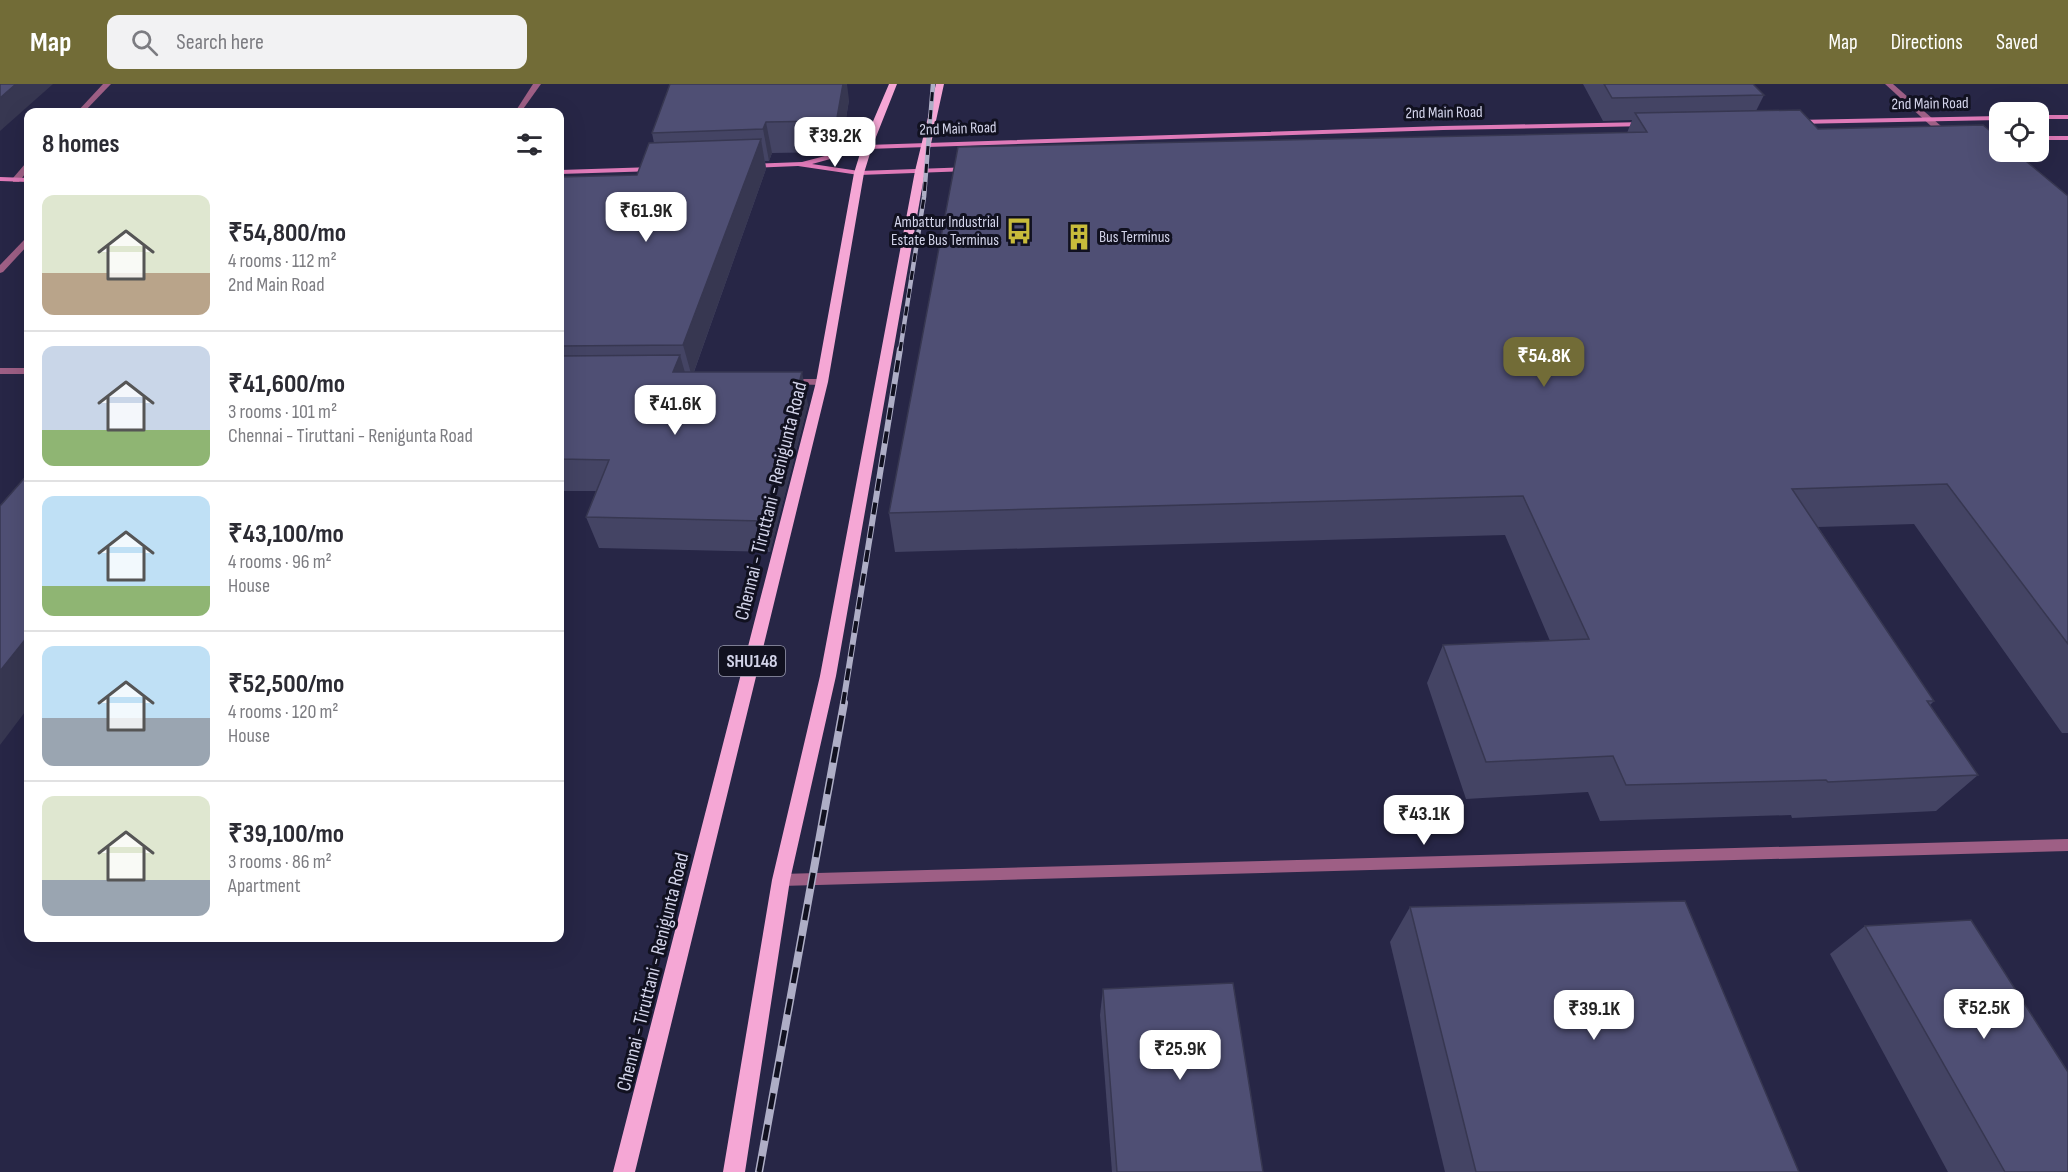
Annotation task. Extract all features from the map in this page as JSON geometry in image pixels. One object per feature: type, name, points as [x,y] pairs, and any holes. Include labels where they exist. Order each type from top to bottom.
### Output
[{"type":"main road","name":"Chennai - Tiruttani - Renigunta Road","points":[[624,1172],[822,382],[859,173],[867,147],[893,84]]},
{"type":"main road","points":[[734,1172],[781,880],[828,676],[920,171],[940,84]]},
{"type":"main road","points":[[2049,117],[2068,117]]},
{"type":"main road","name":"2nd Main Road","points":[[1787,122],[1989,118]]},
{"type":"main road","name":"2nd Main Road","points":[[798,164],[867,147],[1278,137],[1656,124]]},
{"type":"main road","points":[[2049,138],[2068,138]]},
{"type":"main road","name":"2nd Main Road","points":[[1940,140],[1952,140]]},
{"type":"main road","points":[[738,166],[798,164],[859,173],[979,169]]},
{"type":"main road","points":[[564,172],[667,169]]},
{"type":"main road","points":[[0,179],[24,180]]},
{"type":"street","points":[[84,108],[107,84]]},
{"type":"street","points":[[521,108],[537,84]]},
{"type":"street","points":[[1889,84],[1952,140]]},
{"type":"street","points":[[16,180],[24,171]]},
{"type":"street","points":[[0,270],[24,245]]},
{"type":"street","points":[[0,371],[24,371]]},
{"type":"street","points":[[774,382],[822,382]]},
{"type":"street","points":[[781,880],[2068,844]]},
{"type":"building","points":[[0,84],[16,84],[0,98]]},
{"type":"building","points":[[670,84],[843,84],[837,118],[828,121],[766,122],[763,129],[652,133]]},
{"type":"building","points":[[1604,84],[1753,84],[1764,95],[1612,98]]},
{"type":"building","points":[[1800,110],[1818,129],[1983,125],[1989,130],[1989,162],[2027,162],[2068,196],[2068,644],[1947,484],[1792,489],[1934,701],[1927,701],[1978,775],[1828,782],[1826,780],[1626,785],[1613,756],[1486,762],[1443,645],[1589,639],[1523,496],[889,513],[958,147],[1647,132],[1635,113]]},
{"type":"building","points":[[761,139],[683,345],[564,346],[564,177],[637,175],[649,143]]},
{"type":"building","points":[[680,355],[673,372],[802,372],[762,521],[586,517],[609,460],[564,459],[564,356]]},
{"type":"building","points":[[24,479],[24,641],[0,671],[0,506]]},
{"type":"building","points":[[1685,901],[1799,1172],[1476,1172],[1410,907]]},
{"type":"building","points":[[1971,920],[2068,1072],[2068,1172],[2005,1172],[1865,926]]},
{"type":"building","points":[[1233,983],[1263,1172],[1117,1172],[1103,989]]},
{"type":"railway","points":[[900,351],[924,197],[933,84]]},
{"type":"railway","points":[[843,704],[900,349]]},
{"type":"railway","points":[[759,1172],[844,703]]},
{"type":"place","name":"Ambattur Industrial Estate Bus Terminus","points":[[1019,231]]},
{"type":"place","name":"Bus Terminus","points":[[1079,237]]}]
